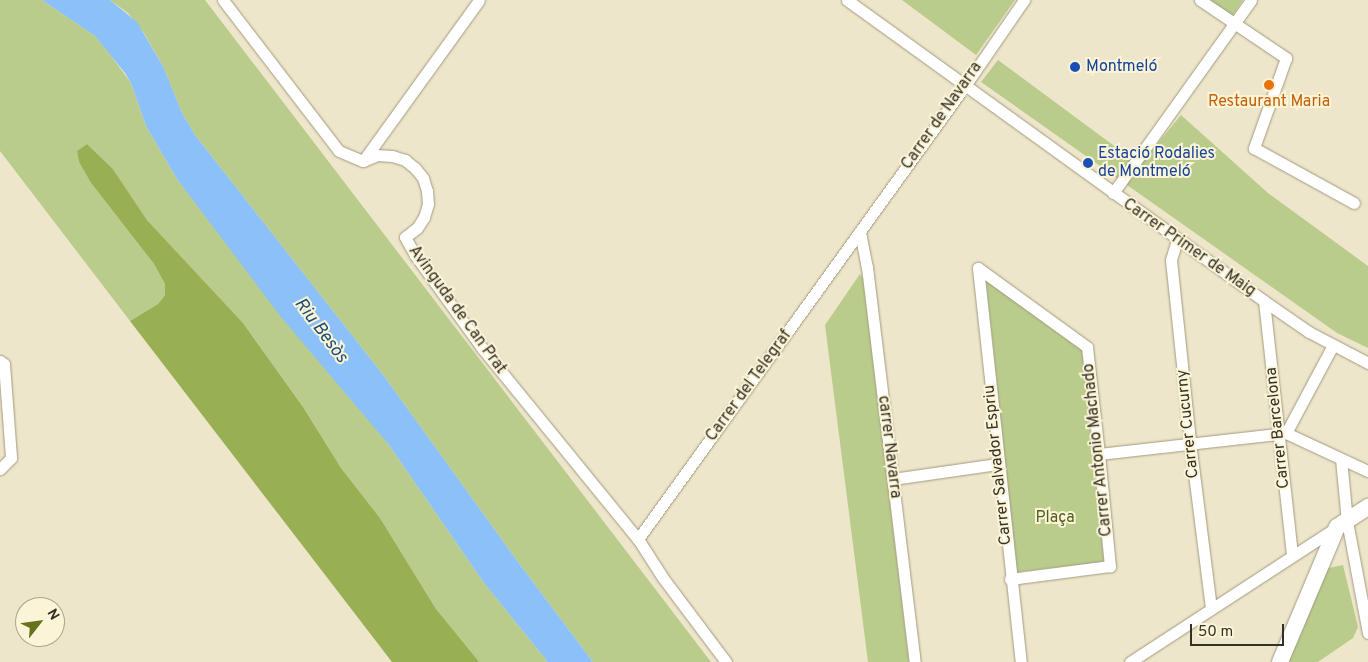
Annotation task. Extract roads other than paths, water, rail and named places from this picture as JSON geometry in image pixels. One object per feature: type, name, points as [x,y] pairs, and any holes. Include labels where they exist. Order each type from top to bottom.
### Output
[{"type":"street","points":[[223,0],[339,151],[363,161],[479,0]]},
{"type":"street","name":"Carrer Primer de Maig","points":[[847,0],[964,87],[1264,301],[1333,345],[1368,363]]},
{"type":"street","name":"Carrer de Navarra","points":[[860,232],[1024,0]]},
{"type":"street","points":[[1200,0],[1234,25],[1286,58],[1254,148],[1354,203]]},
{"type":"street","points":[[1113,193],[1252,0]]},
{"type":"street","name":"Avinguda de Can Prat","points":[[363,161],[377,155],[392,156],[405,160],[423,178],[428,204],[424,217],[417,228],[405,237],[416,255],[482,348],[638,539],[663,578],[726,662]]},
{"type":"street","name":"carrer Navarra","points":[[860,232],[867,267],[915,662]]},
{"type":"street","name":"Carrer del Telegraf","points":[[638,539],[860,232]]},
{"type":"street","name":"Carrer Cucurny","points":[[1177,240],[1171,260],[1190,442],[1211,610]]},
{"type":"street","name":"Carrer Antonio Machado","points":[[978,268],[1086,347],[1099,454],[1110,566],[1010,579]]},
{"type":"street","name":"Carrer Salvador Espriu","points":[[978,268],[1010,579],[1021,662]]},
{"type":"street","name":"Carrer Barcelona","points":[[1264,301],[1282,434],[1292,555]]},
{"type":"street","points":[[1282,434],[1333,345]]},
{"type":"street","points":[[0,360],[4,364],[11,458],[0,469]]},
{"type":"street","points":[[1099,454],[1190,442],[1282,434],[1368,471]]},
{"type":"street","points":[[1341,459],[1342,524],[1368,633]]},
{"type":"street","points":[[893,479],[998,464]]},
{"type":"street","points":[[1130,662],[1368,507]]},
{"type":"street","points":[[1280,662],[1342,524]]},
{"type":"water","name":"Riu Besòs","points":[[42,0],[110,0],[137,22],[164,68],[182,113],[195,135],[384,376],[518,562],[593,662],[548,662],[484,583],[389,445],[281,317],[177,179],[146,126],[131,83],[125,73],[95,36]]},
{"type":"place","name":"Montmeló","points":[[1075,67]]},
{"type":"place","name":"Restaurant Maria","points":[[1269,85]]},
{"type":"place","name":"Estació Rodalies de Montmeló","points":[[1088,163]]},
{"type":"park label","name":"Plaça","points":[[1055,518]]}]
